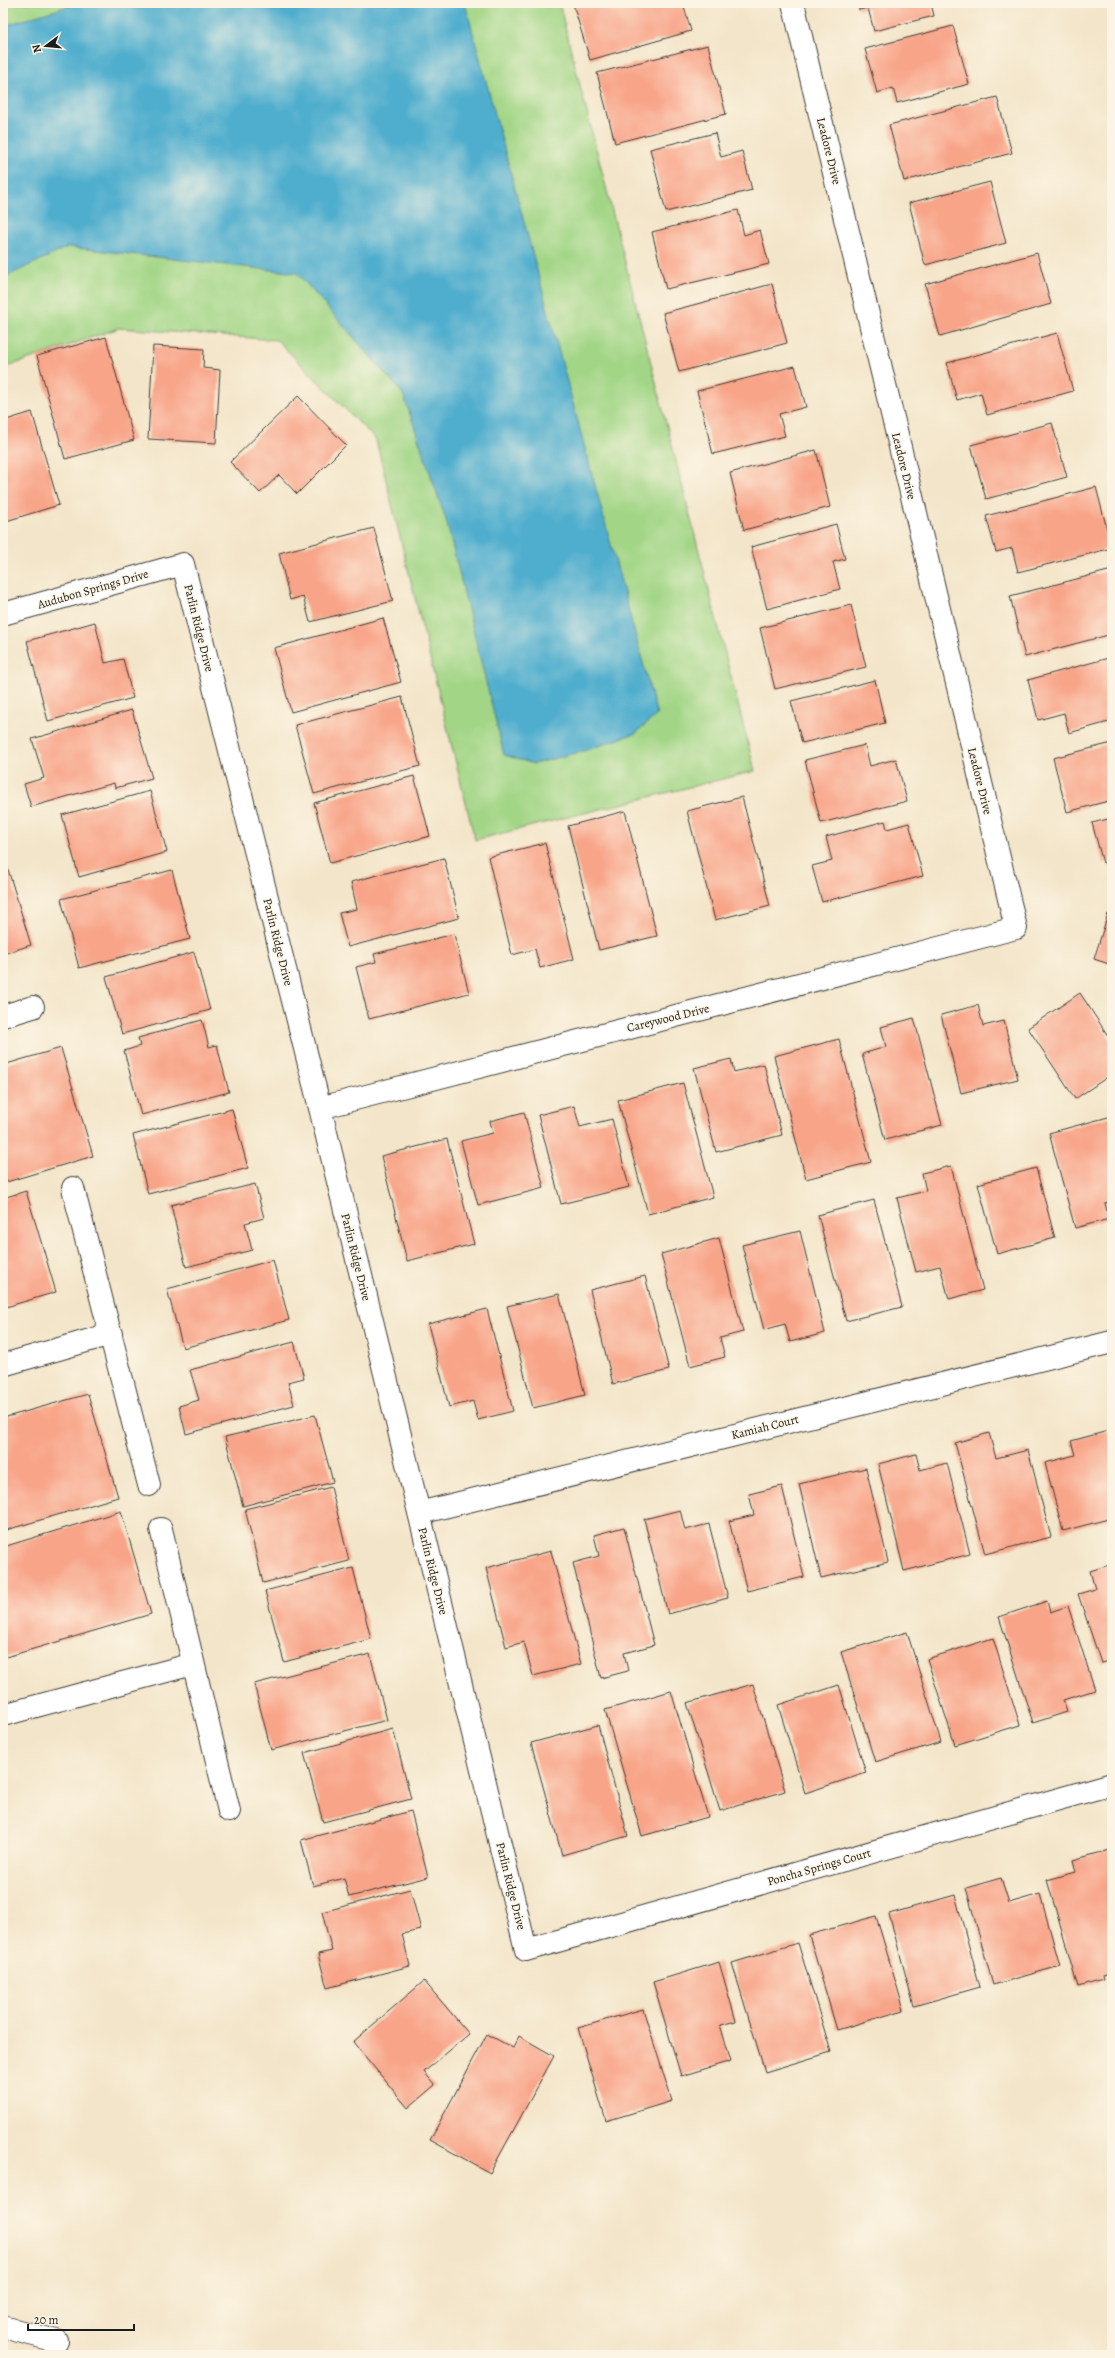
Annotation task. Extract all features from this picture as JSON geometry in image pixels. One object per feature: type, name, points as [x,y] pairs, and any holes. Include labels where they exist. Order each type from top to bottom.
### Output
[{"type":"street","name":"Leadore Drive","points":[[793,3],[1016,928]]},
{"type":"street","name":"Audubon Springs Drive","points":[[3,614],[183,564]]},
{"type":"street","name":"Parlin Ridge Drive","points":[[183,564],[320,1108],[526,1950]]},
{"type":"street","name":"Careywood Drive","points":[[320,1108],[1016,928]]},
{"type":"street","points":[[3,1016],[33,1007]]},
{"type":"street","points":[[73,1188],[149,1485]]},
{"type":"street","points":[[3,1365],[111,1334]]},
{"type":"street","name":"Kamiah Court","points":[[419,1513],[1112,1342]]},
{"type":"street","points":[[161,1528],[229,1811]]},
{"type":"street","points":[[3,1715],[194,1664]]},
{"type":"street","name":"Poncha Springs Court","points":[[526,1950],[1112,1784]]},
{"type":"street","points":[[3,2327],[57,2341]]},
{"type":"green space","points":[[3,3],[559,3],[755,771],[475,840],[376,440],[277,340],[119,328],[3,368]]},
{"type":"water","points":[[78,3],[465,3],[657,715],[636,733],[587,750],[534,764],[504,755],[446,520],[403,394],[297,273],[68,247],[3,278],[3,26]]},
{"type":"building","points":[[683,3],[691,31],[590,60],[573,4]]},
{"type":"building","points":[[857,3],[931,3],[934,16],[874,31],[868,8],[859,10]]},
{"type":"building","points":[[953,26],[969,84],[897,103],[893,88],[877,93],[865,49]]},
{"type":"building","points":[[708,45],[726,114],[615,143],[597,73]]},
{"type":"building","points":[[997,97],[1012,153],[904,181],[889,125]]},
{"type":"building","points":[[715,133],[721,157],[742,151],[752,190],[666,212],[650,149]]},
{"type":"building","points":[[990,182],[1006,243],[925,265],[909,203]]},
{"type":"building","points":[[738,210],[744,235],[760,230],[769,264],[666,289],[652,232]]},
{"type":"building","points":[[1037,253],[1051,304],[940,336],[925,284]]},
{"type":"building","points":[[772,284],[787,343],[679,372],[663,313]]},
{"type":"building","points":[[1057,333],[1073,391],[987,415],[981,393],[957,400],[947,363]]},
{"type":"building","points":[[106,337],[134,440],[65,459],[37,356]]},
{"type":"building","points":[[153,346],[204,349],[203,368],[220,370],[216,443],[148,439]]},
{"type":"building","points":[[795,366],[806,407],[779,414],[785,436],[713,454],[697,391]]},
{"type":"building","points":[[298,396],[346,445],[297,494],[279,475],[260,493],[230,462]]},
{"type":"building","points":[[32,412],[59,505],[3,522],[3,421]]},
{"type":"building","points":[[1052,423],[1067,477],[986,499],[971,445]]},
{"type":"building","points":[[816,450],[830,507],[744,530],[730,473]]},
{"type":"building","points":[[1096,487],[1112,548],[1018,572],[1012,548],[996,552],[986,516]]},
{"type":"building","points":[[836,524],[845,559],[833,562],[840,589],[767,609],[751,547]]},
{"type":"building","points":[[374,528],[393,601],[310,622],[303,596],[290,600],[279,553]]},
{"type":"building","points":[[1112,570],[1112,634],[1025,657],[1010,596]]},
{"type":"building","points":[[851,605],[866,667],[775,689],[760,628]]},
{"type":"building","points":[[383,618],[401,682],[291,712],[274,648]]},
{"type":"building","points":[[95,622],[105,663],[123,659],[133,698],[48,721],[27,641]]},
{"type":"building","points":[[1112,657],[1112,721],[1069,733],[1064,713],[1038,720],[1028,680]]},
{"type":"building","points":[[875,680],[885,723],[802,743],[791,701]]},
{"type":"building","points":[[402,697],[420,766],[314,794],[295,725]]},
{"type":"building","points":[[132,710],[152,778],[115,788],[114,783],[31,807],[24,784],[44,778],[32,739]]},
{"type":"building","points":[[1112,743],[1112,800],[1067,812],[1053,758]]},
{"type":"building","points":[[865,745],[870,766],[896,759],[907,801],[821,823],[805,760]]},
{"type":"building","points":[[414,776],[430,836],[330,863],[314,803]]},
{"type":"building","points":[[150,791],[167,852],[79,877],[62,815]]},
{"type":"building","points":[[742,797],[770,906],[715,920],[687,811]]},
{"type":"building","points":[[625,811],[657,936],[599,950],[568,826]]},
{"type":"building","points":[[1112,818],[1112,861],[1103,863],[1092,823]]},
{"type":"building","points":[[885,821],[887,829],[909,823],[923,876],[822,902],[812,866],[832,861],[826,837]]},
{"type":"building","points":[[545,843],[574,959],[540,968],[535,949],[512,955],[488,857]]},
{"type":"building","points":[[3,853],[31,945],[3,954]]},
{"type":"building","points":[[444,858],[459,918],[348,947],[339,913],[357,909],[351,882]]},
{"type":"building","points":[[172,870],[190,939],[79,968],[61,899]]},
{"type":"building","points":[[1108,914],[1112,915],[1112,965],[1094,959]]},
{"type":"building","points":[[454,934],[469,993],[369,1019],[356,967],[376,962],[374,954]]},
{"type":"building","points":[[194,952],[210,1010],[122,1034],[106,977]]},
{"type":"building","points":[[1080,993],[1112,1042],[1112,1074],[1075,1099],[1028,1028]]},
{"type":"building","points":[[978,1005],[983,1026],[1004,1021],[1018,1079],[961,1093],[941,1015]]},
{"type":"building","points":[[914,1018],[942,1125],[885,1140],[862,1054],[886,1047],[881,1027]]},
{"type":"building","points":[[202,1020],[209,1047],[217,1045],[229,1092],[141,1115],[124,1051],[140,1046],[138,1038]]},
{"type":"building","points":[[839,1039],[871,1162],[806,1179],[774,1056]]},
{"type":"building","points":[[61,1048],[93,1156],[3,1183],[3,1065]]},
{"type":"building","points":[[731,1059],[734,1072],[764,1064],[782,1135],[716,1152],[694,1068]]},
{"type":"building","points":[[683,1083],[713,1197],[648,1214],[618,1100]]},
{"type":"building","points":[[574,1106],[580,1127],[612,1119],[629,1187],[561,1204],[538,1115]]},
{"type":"building","points":[[232,1109],[248,1168],[148,1194],[133,1135]]},
{"type":"building","points":[[524,1112],[544,1188],[478,1205],[461,1141],[493,1133],[490,1121]]},
{"type":"building","points":[[1112,1116],[1112,1201],[1105,1203],[1109,1219],[1075,1228],[1049,1133]]},
{"type":"building","points":[[447,1139],[474,1244],[407,1261],[381,1156]]},
{"type":"building","points":[[951,1166],[983,1290],[949,1299],[940,1266],[916,1272],[897,1198],[926,1191],[922,1173]]},
{"type":"building","points":[[1036,1168],[1055,1238],[997,1254],[978,1184]]},
{"type":"building","points":[[255,1184],[264,1218],[245,1223],[252,1250],[186,1267],[171,1205]]},
{"type":"building","points":[[26,1191],[56,1292],[3,1308],[3,1198]]},
{"type":"building","points":[[874,1200],[902,1307],[846,1321],[818,1215]]},
{"type":"building","points":[[800,1231],[825,1333],[790,1342],[785,1324],[764,1330],[742,1245]]},
{"type":"building","points":[[719,1238],[743,1332],[720,1338],[725,1357],[690,1366],[661,1254]]},
{"type":"building","points":[[273,1260],[289,1320],[183,1348],[167,1289]]},
{"type":"building","points":[[645,1276],[669,1370],[613,1384],[590,1290]]},
{"type":"building","points":[[559,1294],[585,1395],[533,1408],[507,1306]]},
{"type":"building","points":[[487,1309],[513,1411],[478,1420],[473,1401],[449,1407],[428,1324]]},
{"type":"building","points":[[294,1342],[304,1378],[288,1382],[294,1405],[186,1434],[179,1406],[199,1400],[190,1370]]},
{"type":"building","points":[[88,1394],[118,1497],[3,1531],[3,1418]]},
{"type":"building","points":[[315,1415],[333,1482],[243,1506],[225,1437]]},
{"type":"building","points":[[1108,1431],[1112,1447],[1112,1518],[1063,1531],[1045,1463],[1075,1455],[1071,1441]]},
{"type":"building","points":[[989,1433],[996,1458],[1028,1450],[1051,1537],[985,1554],[955,1443]]},
{"type":"building","points":[[916,1454],[920,1470],[947,1463],[970,1554],[904,1571],[878,1464]]},
{"type":"building","points":[[866,1468],[888,1562],[821,1578],[799,1484]]},
{"type":"building","points":[[782,1486],[804,1577],[747,1591],[729,1521],[754,1515],[749,1494]]},
{"type":"building","points":[[331,1487],[349,1561],[263,1583],[245,1509]]},
{"type":"building","points":[[680,1510],[685,1530],[709,1524],[728,1598],[668,1614],[644,1519]]},
{"type":"building","points":[[121,1511],[151,1614],[3,1658],[3,1547]]},
{"type":"building","points":[[624,1527],[654,1645],[624,1653],[628,1671],[601,1678],[573,1563],[599,1556],[594,1535]]},
{"type":"building","points":[[551,1551],[581,1664],[533,1676],[524,1642],[506,1647],[486,1568]]},
{"type":"building","points":[[1112,1564],[1112,1660],[1101,1663],[1078,1594],[1095,1589],[1090,1571]]},
{"type":"building","points":[[353,1568],[371,1639],[284,1662],[265,1591]]},
{"type":"building","points":[[1047,1601],[1050,1612],[1068,1606],[1095,1690],[1063,1700],[1067,1712],[1033,1723],[999,1617]]},
{"type":"building","points":[[907,1632],[941,1742],[875,1762],[841,1652]]},
{"type":"building","points":[[993,1638],[1020,1725],[955,1745],[927,1659]]},
{"type":"building","points":[[370,1654],[387,1720],[271,1750],[254,1684]]},
{"type":"building","points":[[753,1684],[785,1791],[720,1811],[687,1703]]},
{"type":"building","points":[[839,1685],[866,1773],[805,1793],[778,1705]]},
{"type":"building","points":[[671,1691],[708,1817],[642,1836],[605,1710]]},
{"type":"building","points":[[598,1725],[628,1836],[562,1855],[531,1743]]},
{"type":"building","points":[[393,1729],[411,1799],[323,1822],[304,1753]]},
{"type":"building","points":[[411,1811],[428,1877],[349,1897],[344,1878],[313,1886],[301,1840]]},
{"type":"building","points":[[1109,1850],[1112,1860],[1112,1973],[1102,1976],[1103,1980],[1078,1987],[1047,1880],[1076,1872],[1073,1860]]},
{"type":"building","points":[[1001,1878],[1009,1903],[1040,1894],[1060,1966],[993,1985],[966,1888]]},
{"type":"building","points":[[410,1889],[421,1930],[402,1934],[410,1966],[327,1988],[318,1954],[332,1951],[322,1912]]},
{"type":"building","points":[[955,1895],[980,1987],[914,2006],[889,1914]]},
{"type":"building","points":[[876,1916],[904,2010],[837,2030],[809,1935]]},
{"type":"building","points":[[798,1943],[831,2052],[765,2072],[732,1963]]},
{"type":"building","points":[[719,1962],[736,2021],[720,2025],[731,2061],[681,2076],[653,1982]]},
{"type":"building","points":[[424,1981],[469,2034],[424,2072],[435,2085],[408,2108],[353,2042]]},
{"type":"building","points":[[643,2009],[672,2101],[606,2121],[578,2028]]},
{"type":"building","points":[[487,2034],[513,2048],[519,2036],[554,2056],[490,2173],[430,2140]]}]
